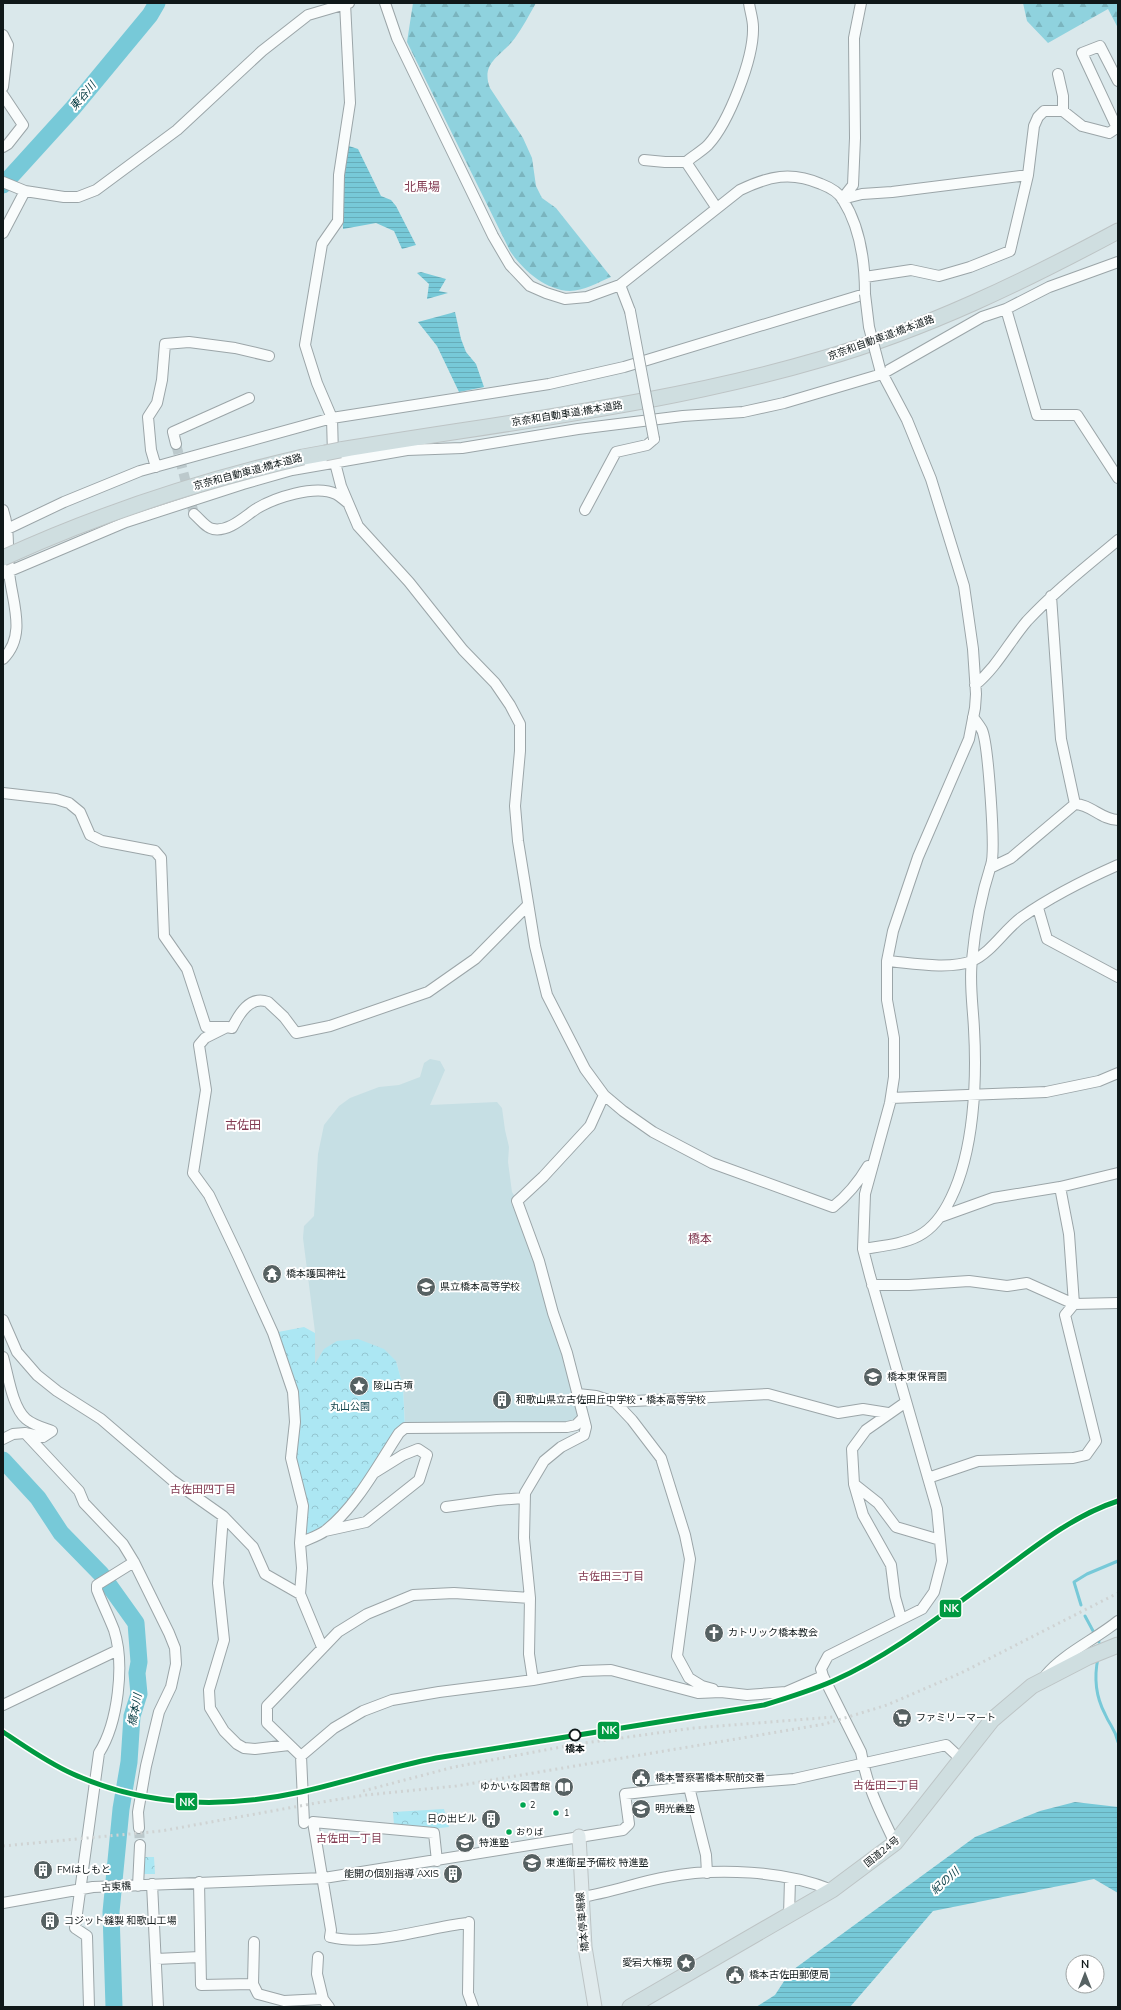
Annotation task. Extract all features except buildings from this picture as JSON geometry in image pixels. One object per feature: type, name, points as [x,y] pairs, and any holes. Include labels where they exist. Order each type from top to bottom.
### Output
[{"type":"highway","name":"京奈和自動車道;橋本道路","points":[[3,558],[98,518],[164,495],[218,478],[303,457],[334,455],[452,432],[627,405],[743,380],[823,358],[904,331],[979,300],[1050,268],[1118,231]]},
{"type":"highway","name":"国道24号","points":[[630,2007],[832,1890],[895,1843],[962,1760],[992,1720],[1023,1693],[1039,1682],[1088,1657],[1118,1645]]},
{"type":"main road","name":"橋本停車場線","points":[[579,1836],[581,1897],[585,1947],[595,2007]]},
{"type":"street","points":[[3,182],[21,189],[64,198],[78,197],[96,190],[177,130],[262,51],[308,15],[347,3],[350,103],[339,175],[338,221],[322,244],[305,345],[317,383],[332,418],[334,455],[348,503],[358,526],[409,582],[463,650],[494,683],[510,705],[520,724],[520,751],[515,806],[518,841],[535,946],[547,995],[586,1069],[604,1095],[623,1111],[653,1132],[712,1163],[831,1207],[848,1195],[860,1181],[878,1148]]},
{"type":"street","points":[[385,3],[397,38],[494,236],[510,265],[530,286],[546,293],[565,299],[588,297],[620,285],[716,207],[740,190],[760,180],[780,176],[805,177],[827,187],[842,199],[853,220],[865,277],[865,294],[869,327],[881,372],[908,420],[931,479],[964,586],[973,649],[976,708],[966,746],[916,864],[892,931],[887,961],[887,1000],[894,1038],[894,1077],[891,1098],[865,1194],[863,1249],[937,1509],[942,1561],[934,1592],[922,1608],[828,1656],[821,1669],[823,1676],[861,1752],[875,1803],[895,1843]]},
{"type":"street","points":[[644,160],[686,162],[708,145],[724,121],[748,63],[753,28],[749,3]]},
{"type":"street","points":[[842,199],[853,185],[854,38],[860,3]]},
{"type":"street","points":[[3,35],[8,45],[3,87]]},
{"type":"street","points":[[865,277],[910,270],[939,276],[970,267],[1010,251],[1028,175],[1034,126],[1038,117],[1044,111],[1063,111],[1082,126],[1109,133],[1118,128],[1082,53],[1100,46],[1118,81]]},
{"type":"street","points":[[1058,74],[1063,96],[1063,111]]},
{"type":"street","points":[[3,95],[23,125],[3,147]]},
{"type":"street","points":[[686,162],[716,207]]},
{"type":"street","points":[[842,199],[862,194],[892,192],[1028,175]]},
{"type":"street","points":[[3,233],[21,189]]},
{"type":"street","points":[[6,573],[109,529],[152,513],[334,455],[462,448],[586,428],[690,415],[743,412],[784,403],[881,372],[982,318],[1006,309],[1049,287],[1118,262]]},
{"type":"street","points":[[585,510],[616,452],[647,445],[654,439],[630,311],[620,285]]},
{"type":"street","points":[[5,530],[64,502],[140,471],[332,418],[549,384],[624,367],[865,294]]},
{"type":"street","points":[[1006,309],[1037,415],[1077,415],[1118,478]]},
{"type":"street","points":[[156,467],[151,450],[148,417],[157,403],[162,380],[165,344],[189,342],[269,356]]},
{"type":"street","points":[[176,444],[173,432],[249,398]]},
{"type":"street","points":[[194,514],[207,527],[213,529],[226,529],[265,504],[287,496],[326,492],[336,494],[348,503]]},
{"type":"street","points":[[3,510],[6,573],[17,614],[16,633],[10,651],[3,659]]},
{"type":"street","points":[[975,684],[989,674],[1026,623],[1051,596],[1118,540]]},
{"type":"street","points":[[1051,596],[1061,739],[1075,804]]},
{"type":"street","points":[[863,1249],[909,1241],[926,1233],[940,1217],[953,1192],[970,1137],[975,1038],[971,961],[977,919],[992,864],[992,806],[982,731],[974,718]]},
{"type":"street","points":[[3,793],[69,803],[80,812],[90,835],[102,841],[155,851],[161,858],[164,936],[188,969],[206,1027],[228,1026],[232,1028],[247,1005],[256,1002],[268,1002],[284,1017],[296,1033],[330,1026],[428,992],[475,959],[528,905]]},
{"type":"street","points":[[990,868],[1011,858],[1075,804],[1082,804],[1095,812],[1118,820]]},
{"type":"street","points":[[887,961],[944,966],[971,961],[988,950],[1021,918],[1066,889],[1118,865]]},
{"type":"street","points":[[1038,908],[1047,939],[1118,977]]},
{"type":"street","points":[[228,1026],[205,1038],[199,1045],[206,1090],[193,1173],[209,1195],[238,1256],[273,1333],[293,1392],[295,1422],[291,1458],[304,1506],[300,1543],[302,1568],[300,1594],[322,1647]]},
{"type":"street","points":[[891,1098],[932,1098],[973,1094],[1046,1092],[1099,1081],[1118,1073]]},
{"type":"street","points":[[533,1680],[530,1654],[530,1598],[524,1538],[524,1498],[526,1489],[544,1461],[561,1447],[584,1435],[586,1427],[540,1261],[517,1201],[543,1177],[590,1126],[604,1095]]},
{"type":"street","points":[[940,1217],[993,1198],[1060,1187],[1118,1173]]},
{"type":"street","points":[[928,1478],[978,1461],[1073,1458],[1086,1455],[1096,1441],[1065,1315],[1074,1304],[1069,1234],[1060,1187]]},
{"type":"street","points":[[872,1285],[909,1285],[968,1281],[1006,1286],[1027,1283],[1074,1304],[1118,1303]]},
{"type":"street","points":[[3,1320],[17,1352],[37,1375],[57,1391],[101,1419],[172,1480],[222,1516],[253,1547],[265,1574],[300,1594]]},
{"type":"street","points":[[3,1357],[14,1397],[21,1413],[26,1419],[52,1431],[43,1437],[25,1433],[13,1434],[3,1439]]},
{"type":"street","points":[[578,1394],[596,1396],[615,1402],[768,1394],[838,1413],[863,1409],[888,1413]]},
{"type":"street","points":[[615,1402],[632,1420],[662,1458],[685,1535],[690,1559],[677,1656],[689,1678],[702,1686],[721,1692]]},
{"type":"street","points":[[901,1618],[895,1597],[891,1565],[863,1515],[854,1484],[852,1449],[866,1430],[888,1413],[906,1402]]},
{"type":"street","points":[[325,1531],[347,1508],[371,1476],[399,1433],[405,1428],[567,1428],[576,1425],[583,1418]]},
{"type":"street","points":[[25,1433],[79,1490],[84,1503],[123,1544],[134,1562],[169,1632],[174,1648],[176,1664],[172,1687],[159,1712],[146,1766],[138,1812],[139,1828]]},
{"type":"street","points":[[300,1543],[325,1531],[366,1522],[419,1480],[427,1455],[418,1449],[403,1455],[371,1476]]},
{"type":"street","points":[[854,1484],[878,1503],[896,1527],[940,1540]]},
{"type":"street","points":[[446,1507],[496,1500],[524,1498]]},
{"type":"street","points":[[222,1516],[218,1583],[224,1640],[209,1690],[210,1708],[224,1731],[237,1744],[244,1748],[255,1749],[289,1745]]},
{"type":"street","points":[[89,2007],[87,1936],[75,1928],[79,1889],[99,1753],[109,1732],[116,1706],[120,1662],[114,1631],[96,1590],[97,1585],[134,1562]]},
{"type":"street","points":[[304,1823],[301,1756],[267,1723],[267,1706],[322,1647],[338,1632],[367,1614],[413,1595],[454,1593],[530,1598]]},
{"type":"street","points":[[1039,1682],[1068,1655],[1100,1635],[1118,1621]]},
{"type":"street","points":[[3,1705],[118,1650]]},
{"type":"street","points":[[301,1756],[334,1728],[363,1711],[392,1700],[439,1692],[533,1680],[582,1671],[611,1670],[698,1692],[721,1692],[747,1695],[786,1692],[823,1676]]},
{"type":"street","points":[[707,1873],[706,1855],[689,1787],[794,1779],[946,1745],[962,1760]]},
{"type":"street","name":"古東橋","points":[[3,1903],[79,1889],[152,1884],[324,1878],[623,1830],[627,1828],[629,1824],[625,1794],[689,1787]]},
{"type":"street","points":[[437,1861],[434,1833],[313,1822],[324,1878],[331,1930],[330,1937],[338,1939],[383,1938],[468,1922],[468,1993],[473,2007]]},
{"type":"street","points":[[138,1886],[140,1845]]},
{"type":"street","points":[[581,1897],[603,1894],[666,1877],[707,1873],[766,1873],[790,1879],[812,1882],[832,1890]]},
{"type":"street","points":[[789,1916],[790,1879]]},
{"type":"street","points":[[199,1882],[200,1985],[254,1984]]},
{"type":"street","points":[[152,1884],[158,2007]]},
{"type":"street","points":[[254,1942],[254,1984],[258,1994],[284,2001],[326,2003],[317,1974],[318,1957]]},
{"type":"street","points":[[156,1959],[200,1957]]},
{"type":"shaded area","name":"県立橋本高等学校","points":[[430,1059],[440,1061],[445,1070],[430,1105],[497,1102],[502,1108],[509,1147],[508,1162],[512,1192],[515,1197],[511,1203],[529,1241],[567,1367],[580,1415],[573,1423],[427,1425],[405,1422],[403,1386],[396,1361],[315,1365],[315,1332],[303,1238],[304,1226],[314,1216],[318,1154],[324,1125],[339,1106],[350,1098],[379,1087],[399,1085],[420,1077],[424,1063]]},
{"type":"green space","points":[[413,3],[536,3],[515,38],[490,66],[488,79],[490,88],[523,138],[532,158],[536,186],[542,198],[556,208],[611,277],[580,290],[561,290],[543,283],[528,272],[515,258],[510,251],[407,42]]},
{"type":"green space","points":[[1023,3],[1118,3],[1118,28],[1108,9],[1048,43],[1027,21]]},
{"type":"green space","name":"丸山公園","points":[[304,1327],[315,1333],[315,1364],[324,1349],[337,1341],[358,1339],[384,1349],[396,1361],[403,1386],[405,1428],[378,1465],[325,1531],[300,1543],[303,1510],[291,1458],[293,1393],[273,1333]]},
{"type":"green space","points":[[444,1809],[449,1827],[431,1829],[394,1825],[393,1812]]},
{"type":"green space","points":[[141,1857],[154,1857],[155,1874],[141,1874]]},
{"type":"water","points":[[346,145],[358,149],[381,196],[391,200],[396,206],[416,245],[402,249],[394,231],[376,223],[343,229],[342,181]]},
{"type":"water","points":[[421,272],[446,279],[439,291],[448,293],[427,299],[429,284],[417,273]]},
{"type":"water","points":[[455,312],[461,339],[466,352],[476,364],[484,387],[459,392],[437,346],[418,322]]},
{"type":"water","name":"紀の川","points":[[1075,1802],[1118,1807],[1118,1893],[1094,1879],[933,1911],[850,2007],[756,2007],[775,1995],[790,1972],[975,1837],[1040,1811]]},
{"type":"waterway","name":"東谷川","points":[[3,185],[73,108],[150,15],[157,3]]},
{"type":"waterway","name":"橋本川","points":[[3,1460],[38,1498],[61,1533],[101,1574],[136,1623],[139,1662],[137,1673],[139,1694],[132,1716],[129,1762],[121,1809],[111,1912],[114,2007]]},
{"type":"waterway","points":[[1081,1605],[1074,1582],[1087,1574],[1118,1561]]},
{"type":"waterway","points":[[1085,1616],[1099,1642]]},
{"type":"waterway","points":[[1098,1658],[1096,1672],[1098,1694],[1102,1707],[1118,1742]]},
{"type":"tunnel","points":[[176,444],[194,514]]},
{"type":"tunnel","points":[[139,1828],[140,1845]]},
{"type":"railway","points":[[3,1846],[161,1831],[322,1802],[366,1795],[456,1786],[825,1724],[887,1705],[961,1673],[1118,1593]]},
{"type":"railway","points":[[363,1791],[454,1767],[577,1744],[694,1728],[833,1717]]},
{"type":"transit line","name":"NK","points":[[3,1732],[55,1765],[73,1774],[101,1785],[128,1793],[157,1799],[185,1802],[243,1801],[301,1792],[436,1758],[764,1705],[824,1685],[872,1661],[929,1624],[1031,1549],[1064,1527],[1100,1508],[1118,1501]]},
{"type":"place","name":"橋本護国神社","points":[[272,1274]]},
{"type":"place","name":"県立橋本高等学校","points":[[426,1287]]},
{"type":"place","name":"橋本東保育園","points":[[873,1377]]},
{"type":"place","name":"陵山古墳","points":[[359,1386]]},
{"type":"place","name":"和歌山県立古佐田丘中学校・橋本高等学校","points":[[502,1400]]},
{"type":"place","name":"カトリック橋本教会","points":[[714,1633]]},
{"type":"place","name":"ファミリーマート","points":[[902,1718]]},
{"type":"place","name":"橋本","points":[[575,1735]]},
{"type":"place","name":"橋本警察署橋本駅前交番","points":[[641,1778]]},
{"type":"place","name":"ゆかいな図書館","points":[[564,1787]]},
{"type":"place","name":"2","points":[[523,1805]]},
{"type":"place","name":"明光義塾","points":[[641,1809]]},
{"type":"place","name":"1","points":[[556,1813]]},
{"type":"place","name":"日の出ビル","points":[[491,1819]]},
{"type":"place","name":"おりば","points":[[509,1832]]},
{"type":"place","name":"特進塾","points":[[465,1843]]},
{"type":"place","name":"東進衛星予備校 特進塾","points":[[532,1863]]},
{"type":"place","name":"FMはしもと","points":[[43,1870]]},
{"type":"place","name":"能開の個別指導 AXIS","points":[[453,1874]]},
{"type":"place","name":"コジット縫製 和歌山工場","points":[[50,1921]]},
{"type":"place","name":"愛宕大権現","points":[[686,1963]]},
{"type":"place","name":"橋本古佐田郵便局","points":[[735,1975]]},
{"type":"district","name":"北馬場","points":[[422,187]]},
{"type":"district","name":"古佐田","points":[[243,1125]]},
{"type":"district","name":"橋本","points":[[700,1239]]},
{"type":"district","name":"古佐田四丁目","points":[[203,1489]]},
{"type":"district","name":"古佐田三丁目","points":[[611,1576]]},
{"type":"district","name":"古佐田二丁目","points":[[886,1785]]},
{"type":"district","name":"古佐田一丁目","points":[[349,1838]]}]
